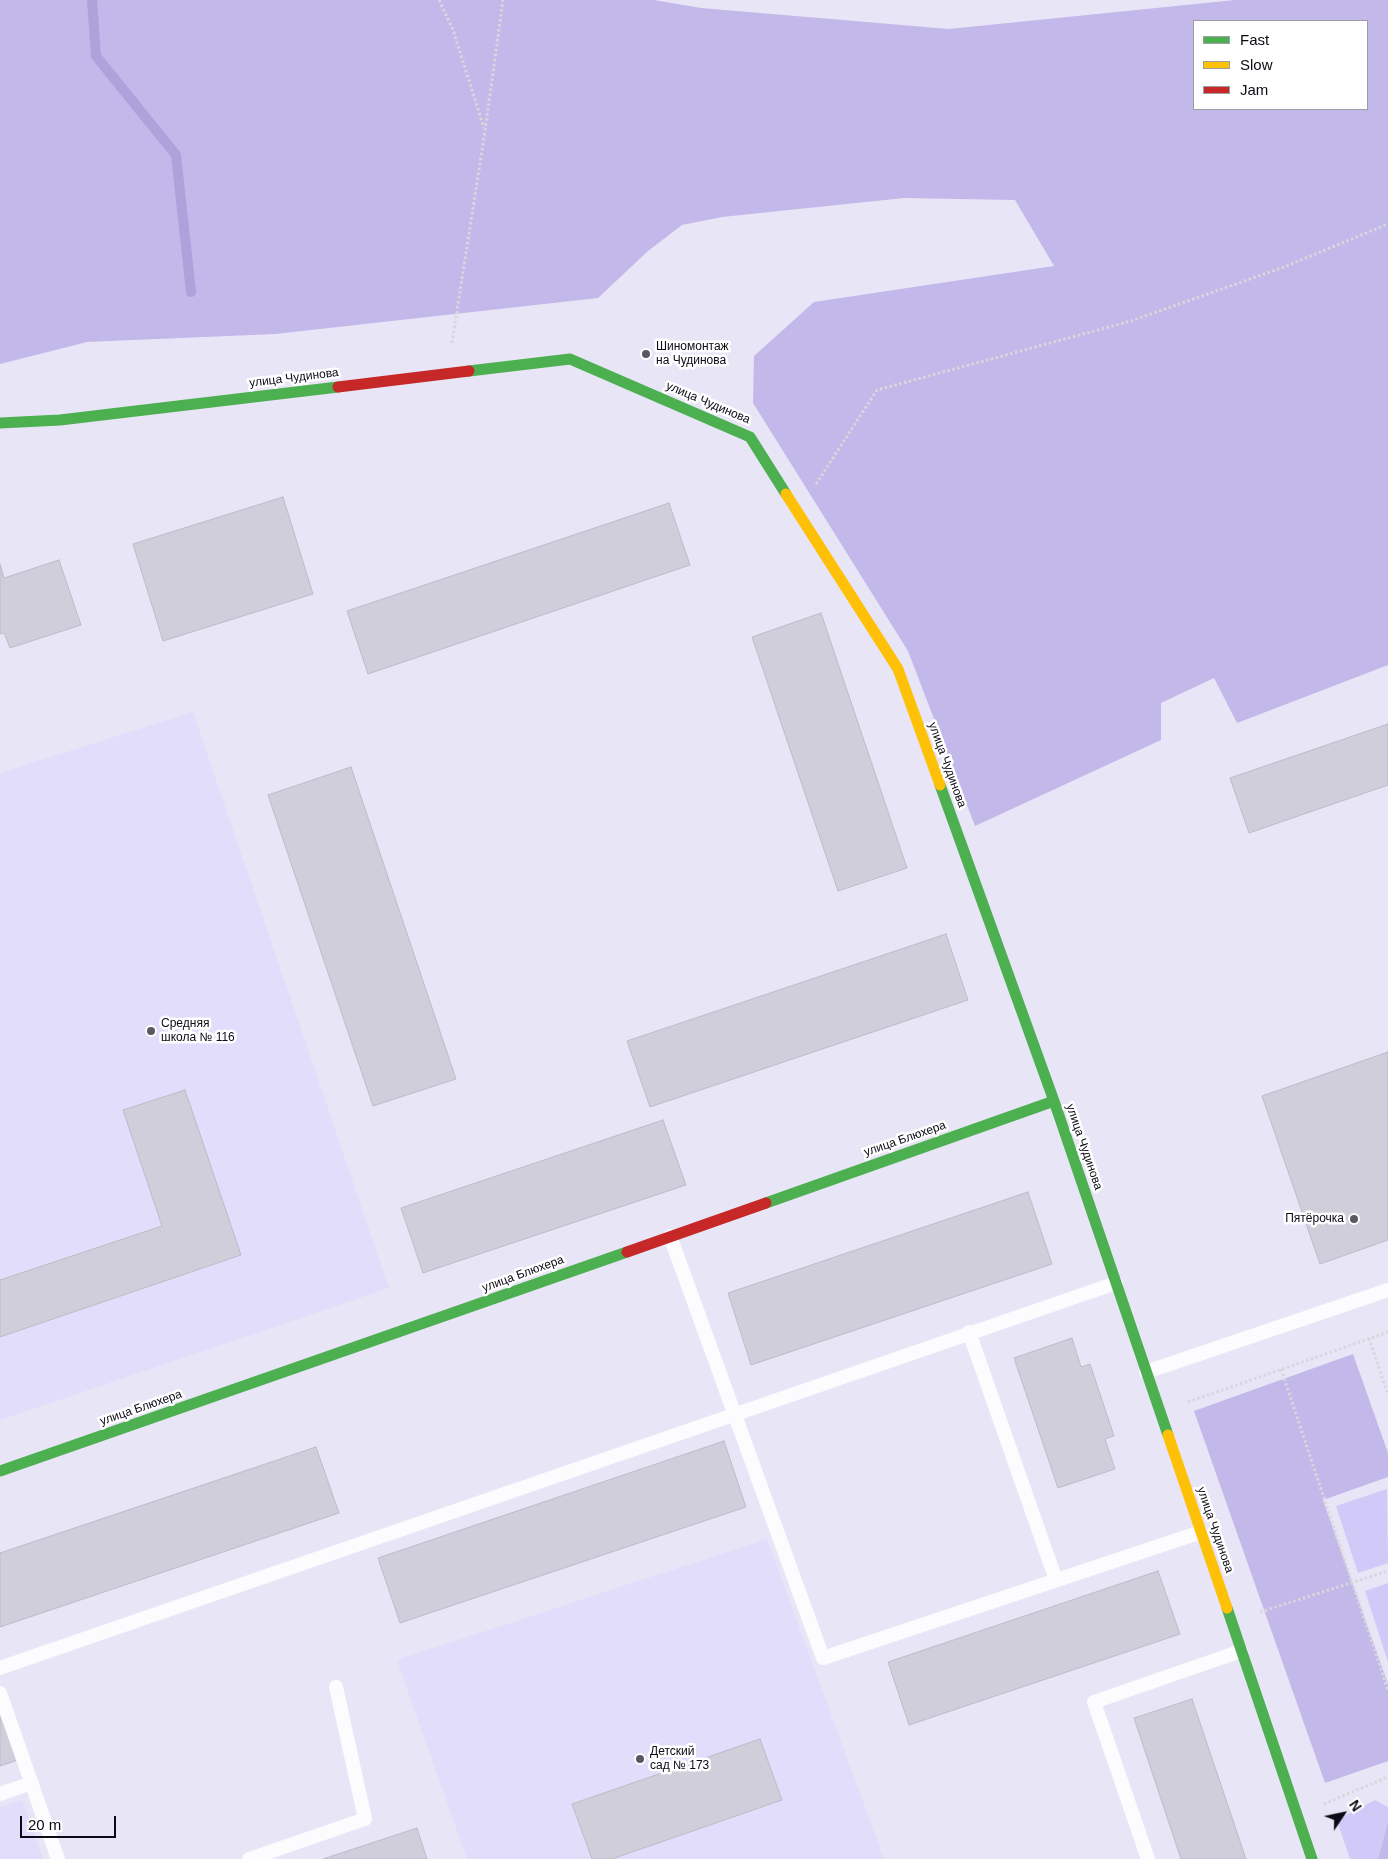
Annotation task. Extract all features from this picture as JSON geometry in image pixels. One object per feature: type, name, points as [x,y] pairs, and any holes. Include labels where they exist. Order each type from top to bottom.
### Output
[{"type":"street","name":"улица Чудинова","points":[[0,423],[60,420],[570,359],[750,437],[898,669],[1054,1101],[1312,1859]]},
{"type":"street","name":"улица Блюхера","points":[[0,1471],[355,1348],[1054,1101]]},
{"type":"lane","points":[[670,1236],[823,1658],[1201,1532]]},
{"type":"lane","points":[[0,1668],[1116,1282]]},
{"type":"lane","points":[[1146,1372],[1388,1290]]},
{"type":"lane","points":[[969,1332],[1056,1580]]},
{"type":"lane","points":[[1148,1859],[1094,1702],[1241,1651]]},
{"type":"lane","points":[[248,1859],[364,1819],[336,1687]]},
{"type":"lane","points":[[0,1693],[58,1859]]},
{"type":"lane","points":[[0,1794],[32,1783]]},
{"type":"path","points":[[439,0],[453,30],[485,131]]},
{"type":"path","points":[[454,326],[485,131],[503,0]]},
{"type":"path","points":[[798,512],[877,390],[1131,321],[1284,268],[1388,224]]},
{"type":"path","points":[[1180,1405],[1388,1332]]},
{"type":"path","points":[[1369,1338],[1388,1395]]},
{"type":"path","points":[[1281,1369],[1388,1690]]},
{"type":"path","points":[[1252,1615],[1388,1571]]},
{"type":"path","points":[[1317,1808],[1388,1777]]},
{"type":"shaded area","points":[[0,0],[654,0],[701,8],[949,29],[1235,0],[1388,0],[1388,665],[1237,723],[1214,678],[1161,703],[1161,740],[975,826],[908,651],[753,403],[754,356],[814,302],[1054,266],[1015,200],[904,198],[722,217],[682,225],[648,251],[598,298],[275,334],[87,342],[0,364]]},
{"type":"shaded area","name":"Средняя школа № 116","points":[[193,712],[389,1288],[0,1420],[0,773]]},
{"type":"shaded area","points":[[1353,1354],[1388,1453],[1388,1477],[1323,1500],[1388,1684],[1388,1761],[1325,1783],[1194,1411]]},
{"type":"shaded area","points":[[1387,1489],[1388,1563],[1358,1573],[1336,1506]]},
{"type":"shaded area","name":"Детский сад № 173","points":[[767,1539],[884,1859],[467,1859],[397,1660]]},
{"type":"shaded area","points":[[1388,1583],[1388,1662],[1365,1591]]},
{"type":"shaded area","points":[[22,1800],[43,1859],[0,1859],[0,1807]]},
{"type":"shaded area","points":[[1375,1800],[1388,1807],[1388,1821],[1378,1859],[1350,1859],[1337,1820]]},
{"type":"shaded area","points":[[1388,1821],[1388,1859],[1378,1859],[1382,1844]]},
{"type":"building","points":[[283,497],[313,594],[163,641],[133,544]]},
{"type":"building","points":[[669,503],[690,565],[368,674],[347,611]]},
{"type":"building","points":[[59,560],[81,625],[10,648],[4,633],[0,634],[0,564],[4,578]]},
{"type":"building","points":[[821,613],[907,868],[838,891],[752,637]]},
{"type":"building","points":[[1388,724],[1388,785],[1249,833],[1230,778]]},
{"type":"building","points":[[351,767],[456,1079],[373,1106],[268,795]]},
{"type":"building","points":[[946,934],[968,1000],[650,1107],[627,1041]]},
{"type":"building","points":[[1388,1052],[1388,1240],[1320,1264],[1262,1096]]},
{"type":"building","points":[[185,1090],[241,1255],[0,1337],[0,1280],[162,1226],[123,1110]]},
{"type":"building","points":[[663,1120],[686,1185],[423,1273],[401,1208]]},
{"type":"building","points":[[1028,1192],[1052,1264],[751,1365],[728,1293]]},
{"type":"building","points":[[1072,1338],[1081,1367],[1090,1364],[1114,1436],[1105,1439],[1115,1469],[1058,1488],[1014,1358]]},
{"type":"building","points":[[724,1441],[746,1507],[400,1623],[378,1558]]},
{"type":"building","points":[[316,1447],[339,1513],[0,1627],[0,1553]]},
{"type":"building","points":[[1158,1571],[1180,1634],[909,1725],[888,1662]]},
{"type":"building","points":[[1192,1699],[1246,1859],[1181,1859],[1134,1718]]},
{"type":"building","points":[[0,1707],[18,1760],[0,1766]]},
{"type":"building","points":[[760,1739],[782,1800],[612,1859],[592,1859],[572,1804]]},
{"type":"building","points":[[417,1828],[427,1859],[323,1859]]},
{"type":"waterway","points":[[92,0],[96,56],[176,155],[191,292]]},
{"type":"traffic: fast","points":[[469,371],[570,359],[750,437],[786,494]]},
{"type":"traffic: fast","points":[[0,423],[60,420],[338,387]]},
{"type":"traffic: fast","points":[[940,785],[1054,1101],[1168,1435]]},
{"type":"traffic: fast","points":[[766,1203],[1054,1101]]},
{"type":"traffic: fast","points":[[0,1471],[627,1252]]},
{"type":"traffic: fast","points":[[1227,1608],[1312,1859]]},
{"type":"traffic: slow","points":[[786,494],[898,669],[940,785]]},
{"type":"traffic: slow","points":[[1168,1435],[1227,1608]]},
{"type":"traffic: jam","points":[[338,387],[469,371]]},
{"type":"traffic: jam","points":[[627,1252],[766,1203]]},
{"type":"place","name":"Шиномонтаж на Чудинова","points":[[646,354]]},
{"type":"place","name":"Средняя школа № 116","points":[[151,1031]]},
{"type":"place","name":"Пятёрочка","points":[[1354,1219]]},
{"type":"place","name":"Детский сад № 173","points":[[640,1759]]}]
